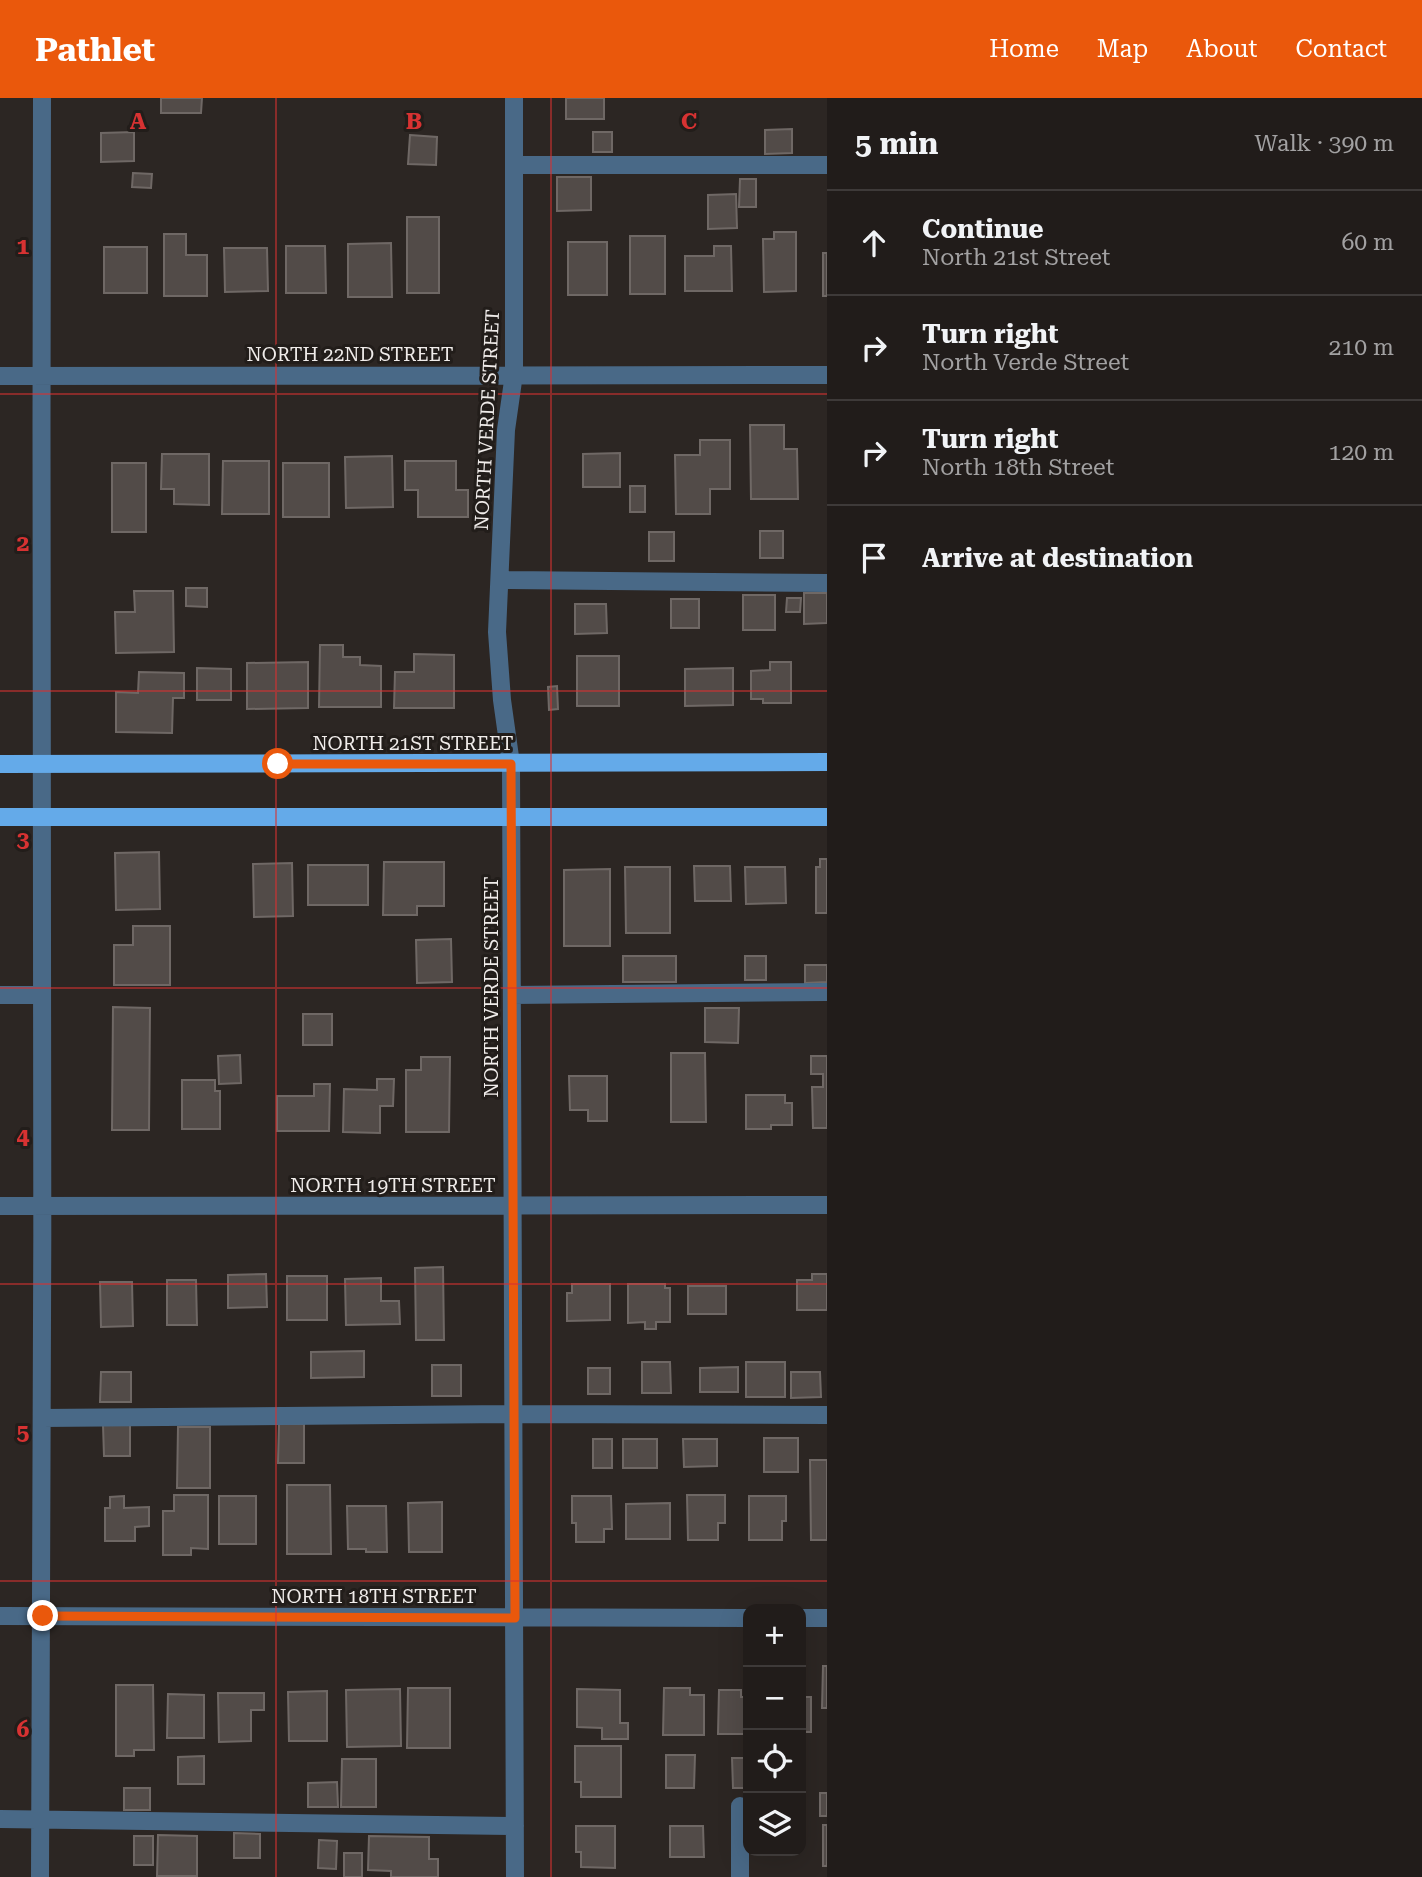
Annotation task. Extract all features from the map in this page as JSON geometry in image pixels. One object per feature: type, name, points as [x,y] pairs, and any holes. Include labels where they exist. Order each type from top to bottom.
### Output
[{"type":"main road","name":"NORTH 21ST STREET","points":[[0,764],[827,762]]},
{"type":"main road","points":[[0,817],[827,817]]},
{"type":"street","points":[[40,1877],[43,1616],[40,817],[42,98]]},
{"type":"street","name":"NORTH VERDE STREET","points":[[514,98],[514,374],[506,430],[497,632],[502,700],[511,764],[515,1877]]},
{"type":"street","points":[[514,164],[827,164]]},
{"type":"street","name":"NORTH 22ND STREET","points":[[0,376],[827,374]]},
{"type":"street","points":[[500,580],[827,583]]},
{"type":"street","points":[[512,995],[827,992]]},
{"type":"street","points":[[0,995],[41,995]]},
{"type":"street","name":"NORTH 19TH STREET","points":[[0,1206],[827,1205]]},
{"type":"street","points":[[42,1418],[827,1415]]},
{"type":"street","name":"NORTH 18TH STREET","points":[[0,1616],[743,1618]]},
{"type":"street","points":[[806,1618],[827,1618]]},
{"type":"street","points":[[740,1806],[740,1877]]},
{"type":"street","points":[[0,1819],[515,1826]]},
{"type":"building","points":[[161,98],[202,98],[201,113],[161,113]]},
{"type":"building","points":[[566,98],[604,98],[604,119],[566,119]]},
{"type":"building","points":[[792,129],[792,153],[765,154],[765,130]]},
{"type":"building","points":[[134,132],[134,161],[101,162],[101,133]]},
{"type":"building","points":[[593,132],[612,132],[612,152],[593,152]]},
{"type":"building","points":[[410,135],[437,137],[436,165],[408,164]]},
{"type":"building","points":[[133,173],[152,174],[151,188],[132,187]]},
{"type":"building","points":[[557,177],[591,177],[591,210],[557,211]]},
{"type":"building","points":[[740,179],[756,179],[756,207],[739,207]]},
{"type":"building","points":[[736,194],[737,228],[708,229],[708,195]]},
{"type":"building","points":[[407,217],[439,217],[439,293],[407,293]]},
{"type":"building","points":[[774,232],[796,232],[796,291],[764,292],[763,239],[774,239]]},
{"type":"building","points":[[164,234],[186,234],[186,255],[207,255],[207,296],[164,296]]},
{"type":"building","points":[[630,236],[665,236],[665,294],[630,294]]},
{"type":"building","points":[[568,242],[607,242],[607,295],[568,295]]},
{"type":"building","points":[[391,243],[392,297],[348,297],[348,244]]},
{"type":"building","points":[[286,246],[325,246],[326,293],[286,293]]},
{"type":"building","points":[[714,246],[731,246],[732,291],[685,291],[685,256],[714,256]]},
{"type":"building","points":[[104,247],[147,247],[147,293],[104,293]]},
{"type":"building","points":[[224,248],[267,248],[268,291],[225,292]]},
{"type":"building","points":[[823,253],[827,253],[827,296],[823,296]]},
{"type":"building","points":[[750,425],[784,425],[784,449],[797,449],[798,499],[751,499]]},
{"type":"building","points":[[700,440],[730,440],[730,489],[710,489],[710,514],[676,514],[675,455],[700,455]]},
{"type":"building","points":[[620,453],[620,487],[583,487],[583,454]]},
{"type":"building","points":[[162,454],[209,454],[209,505],[174,504],[174,489],[161,489]]},
{"type":"building","points":[[392,456],[393,507],[346,508],[345,457]]},
{"type":"building","points":[[223,461],[269,461],[269,514],[222,514]]},
{"type":"building","points":[[405,461],[456,461],[456,490],[468,490],[468,517],[418,517],[418,490],[405,490]]},
{"type":"building","points":[[112,463],[146,463],[146,532],[112,532]]},
{"type":"building","points":[[283,463],[329,463],[329,517],[283,517]]},
{"type":"building","points":[[630,486],[645,486],[645,512],[630,512]]},
{"type":"building","points":[[760,531],[783,531],[783,558],[760,558]]},
{"type":"building","points":[[649,532],[674,532],[674,561],[649,561]]},
{"type":"building","points":[[186,588],[207,588],[207,607],[186,606]]},
{"type":"building","points":[[134,591],[173,591],[174,652],[116,653],[115,612],[135,612]]},
{"type":"building","points":[[804,593],[827,593],[827,623],[804,624]]},
{"type":"building","points":[[743,595],[775,595],[775,630],[743,630]]},
{"type":"building","points":[[787,598],[801,598],[800,612],[786,612]]},
{"type":"building","points":[[671,599],[699,599],[699,628],[671,628]]},
{"type":"building","points":[[575,604],[606,604],[607,633],[575,634]]},
{"type":"building","points":[[320,645],[343,645],[343,657],[360,657],[360,665],[381,666],[381,707],[319,707]]},
{"type":"building","points":[[414,654],[454,655],[454,708],[394,708],[395,672],[414,672]]},
{"type":"building","points":[[577,656],[619,656],[619,706],[577,706]]},
{"type":"building","points":[[308,662],[308,708],[247,709],[247,663]]},
{"type":"building","points":[[770,662],[791,662],[791,703],[763,703],[763,699],[751,699],[751,671],[770,670]]},
{"type":"building","points":[[197,668],[231,669],[231,700],[197,700]]},
{"type":"building","points":[[733,668],[733,705],[685,706],[685,669]]},
{"type":"building","points":[[139,672],[184,673],[184,698],[173,698],[172,733],[116,732],[116,692],[138,693]]},
{"type":"building","points":[[557,686],[558,709],[549,710],[548,687]]},
{"type":"building","points":[[159,852],[160,909],[116,910],[115,853]]},
{"type":"building","points":[[820,859],[827,859],[827,913],[816,913],[816,867],[820,867]]},
{"type":"building","points":[[384,862],[444,862],[444,906],[417,906],[417,915],[383,915]]},
{"type":"building","points":[[292,863],[293,916],[254,917],[253,864]]},
{"type":"building","points":[[308,865],[368,865],[368,905],[308,905]]},
{"type":"building","points":[[694,866],[730,866],[731,901],[695,901]]},
{"type":"building","points":[[625,867],[670,867],[670,933],[626,933]]},
{"type":"building","points":[[745,867],[785,867],[786,903],[746,904]]},
{"type":"building","points":[[610,869],[610,946],[564,946],[564,870]]},
{"type":"building","points":[[133,926],[170,926],[170,985],[114,985],[114,945],[133,945]]},
{"type":"building","points":[[451,939],[452,982],[417,983],[416,940]]},
{"type":"building","points":[[623,956],[676,956],[676,982],[623,982]]},
{"type":"building","points":[[745,956],[766,956],[766,980],[745,980]]},
{"type":"building","points":[[805,965],[827,965],[827,982],[805,983]]},
{"type":"building","points":[[113,1007],[150,1008],[149,1130],[112,1130]]},
{"type":"building","points":[[705,1008],[739,1008],[738,1043],[705,1042]]},
{"type":"building","points":[[303,1014],[332,1014],[332,1045],[303,1045]]},
{"type":"building","points":[[671,1053],[705,1053],[706,1122],[671,1122]]},
{"type":"building","points":[[240,1055],[241,1083],[219,1084],[218,1056]]},
{"type":"building","points":[[811,1056],[827,1056],[827,1128],[813,1128],[812,1087],[823,1087],[823,1074],[811,1074]]},
{"type":"building","points":[[421,1057],[450,1057],[449,1132],[406,1132],[406,1070],[421,1070]]},
{"type":"building","points":[[569,1076],[607,1076],[607,1121],[588,1121],[588,1110],[570,1110]]},
{"type":"building","points":[[377,1079],[394,1079],[393,1106],[380,1106],[380,1133],[343,1132],[344,1089],[377,1090]]},
{"type":"building","points":[[182,1080],[215,1080],[215,1091],[220,1091],[220,1129],[182,1129]]},
{"type":"building","points":[[314,1084],[330,1084],[329,1131],[277,1131],[277,1096],[314,1096]]},
{"type":"building","points":[[746,1095],[785,1095],[785,1103],[792,1103],[792,1125],[771,1125],[771,1129],[746,1129]]},
{"type":"building","points":[[443,1267],[444,1340],[416,1340],[415,1268]]},
{"type":"building","points":[[266,1274],[267,1307],[228,1308],[228,1275]]},
{"type":"building","points":[[812,1274],[827,1274],[827,1310],[797,1310],[797,1280],[812,1280]]},
{"type":"building","points":[[287,1276],[327,1276],[327,1320],[287,1320]]},
{"type":"building","points":[[381,1278],[381,1301],[399,1301],[400,1324],[346,1325],[345,1279]]},
{"type":"building","points":[[167,1280],[196,1280],[197,1325],[167,1325]]},
{"type":"building","points":[[100,1282],[132,1282],[133,1326],[101,1327]]},
{"type":"building","points":[[572,1284],[610,1284],[610,1320],[567,1321],[567,1293],[572,1293]]},
{"type":"building","points":[[628,1284],[665,1284],[665,1288],[670,1288],[670,1322],[656,1322],[656,1329],[645,1329],[645,1322],[628,1323]]},
{"type":"building","points":[[688,1286],[726,1286],[726,1314],[688,1314]]},
{"type":"building","points":[[364,1351],[364,1377],[311,1378],[311,1352]]},
{"type":"building","points":[[642,1362],[670,1362],[671,1393],[642,1393]]},
{"type":"building","points":[[746,1362],[785,1362],[785,1397],[746,1397]]},
{"type":"building","points":[[432,1365],[461,1365],[461,1396],[432,1396]]},
{"type":"building","points":[[738,1367],[738,1392],[700,1392],[700,1368]]},
{"type":"building","points":[[588,1368],[610,1368],[610,1394],[588,1394]]},
{"type":"building","points":[[101,1372],[131,1372],[131,1402],[100,1402]]},
{"type":"building","points":[[791,1372],[820,1372],[821,1397],[791,1398]]},
{"type":"building","points":[[279,1424],[304,1424],[304,1463],[278,1463]]},
{"type":"building","points":[[103,1425],[130,1425],[130,1456],[104,1456]]},
{"type":"building","points":[[178,1427],[210,1427],[210,1488],[177,1488]]},
{"type":"building","points":[[764,1438],[798,1438],[798,1472],[764,1472]]},
{"type":"building","points":[[593,1439],[612,1439],[612,1468],[593,1468]]},
{"type":"building","points":[[623,1439],[657,1439],[657,1468],[623,1468]]},
{"type":"building","points":[[683,1439],[717,1439],[717,1466],[684,1467]]},
{"type":"building","points":[[810,1460],[827,1460],[827,1540],[811,1540]]},
{"type":"building","points":[[287,1485],[330,1485],[331,1554],[287,1554]]},
{"type":"building","points":[[174,1495],[208,1495],[208,1549],[191,1548],[191,1555],[163,1555],[163,1511],[174,1511]]},
{"type":"building","points":[[687,1495],[725,1495],[725,1523],[718,1523],[718,1540],[688,1540]]},
{"type":"building","points":[[124,1496],[124,1508],[149,1507],[149,1526],[135,1527],[135,1541],[105,1541],[105,1508],[110,1508],[110,1497]]},
{"type":"building","points":[[219,1496],[256,1496],[256,1544],[219,1544]]},
{"type":"building","points":[[572,1496],[611,1496],[612,1529],[604,1529],[604,1542],[576,1542],[576,1523],[572,1523]]},
{"type":"building","points":[[749,1496],[786,1496],[786,1521],[782,1521],[782,1540],[749,1540]]},
{"type":"building","points":[[442,1502],[442,1552],[409,1552],[408,1503]]},
{"type":"building","points":[[670,1503],[670,1539],[626,1539],[626,1504]]},
{"type":"building","points":[[347,1506],[386,1506],[387,1552],[348,1549]]},
{"type":"building","points":[[823,1666],[827,1666],[827,1708],[822,1708]]},
{"type":"building","points":[[116,1685],[153,1685],[154,1750],[134,1750],[134,1756],[116,1756]]},
{"type":"building","points":[[408,1688],[450,1688],[450,1748],[407,1748]]},
{"type":"building","points":[[664,1688],[690,1688],[690,1695],[704,1695],[704,1735],[663,1735]]},
{"type":"building","points":[[400,1689],[401,1746],[347,1747],[346,1690]]},
{"type":"building","points":[[577,1689],[620,1690],[620,1723],[628,1723],[628,1739],[602,1739],[602,1728],[577,1727]]},
{"type":"building","points":[[719,1690],[741,1690],[743,1734],[718,1734]]},
{"type":"building","points":[[327,1691],[327,1741],[289,1741],[288,1692]]},
{"type":"building","points":[[218,1693],[264,1693],[264,1710],[251,1710],[251,1741],[219,1742]]},
{"type":"building","points":[[168,1694],[204,1695],[204,1738],[167,1738]]},
{"type":"building","points":[[806,1697],[811,1697],[811,1732],[806,1732]]},
{"type":"building","points":[[575,1746],[621,1746],[621,1797],[581,1797],[581,1782],[575,1782]]},
{"type":"building","points":[[666,1755],[695,1755],[694,1788],[666,1788]]},
{"type":"building","points":[[204,1756],[204,1784],[178,1784],[178,1757]]},
{"type":"building","points":[[732,1758],[743,1758],[743,1788],[733,1788]]},
{"type":"building","points":[[342,1759],[376,1759],[376,1807],[341,1807]]},
{"type":"building","points":[[337,1782],[338,1807],[308,1807],[308,1783]]},
{"type":"building","points":[[124,1788],[150,1788],[150,1810],[124,1810]]},
{"type":"building","points":[[820,1793],[827,1793],[827,1816],[820,1816]]},
{"type":"building","points":[[823,1825],[827,1825],[827,1866],[823,1866]]},
{"type":"building","points":[[576,1826],[615,1826],[615,1868],[581,1867],[581,1852],[576,1852]]},
{"type":"building","points":[[670,1826],[703,1826],[704,1857],[670,1857]]},
{"type":"building","points":[[234,1833],[260,1834],[260,1858],[234,1858]]},
{"type":"building","points":[[158,1835],[197,1836],[197,1876],[157,1876]]},
{"type":"building","points":[[134,1836],[153,1836],[153,1865],[134,1865]]},
{"type":"building","points":[[369,1836],[429,1837],[429,1859],[438,1859],[438,1877],[391,1877],[391,1871],[368,1870]]},
{"type":"building","points":[[319,1840],[337,1841],[336,1869],[318,1868]]},
{"type":"building","points":[[344,1853],[362,1853],[362,1877],[344,1877]]},
{"type":"route","points":[[43,1616],[515,1618],[511,764],[278,764]]}]
